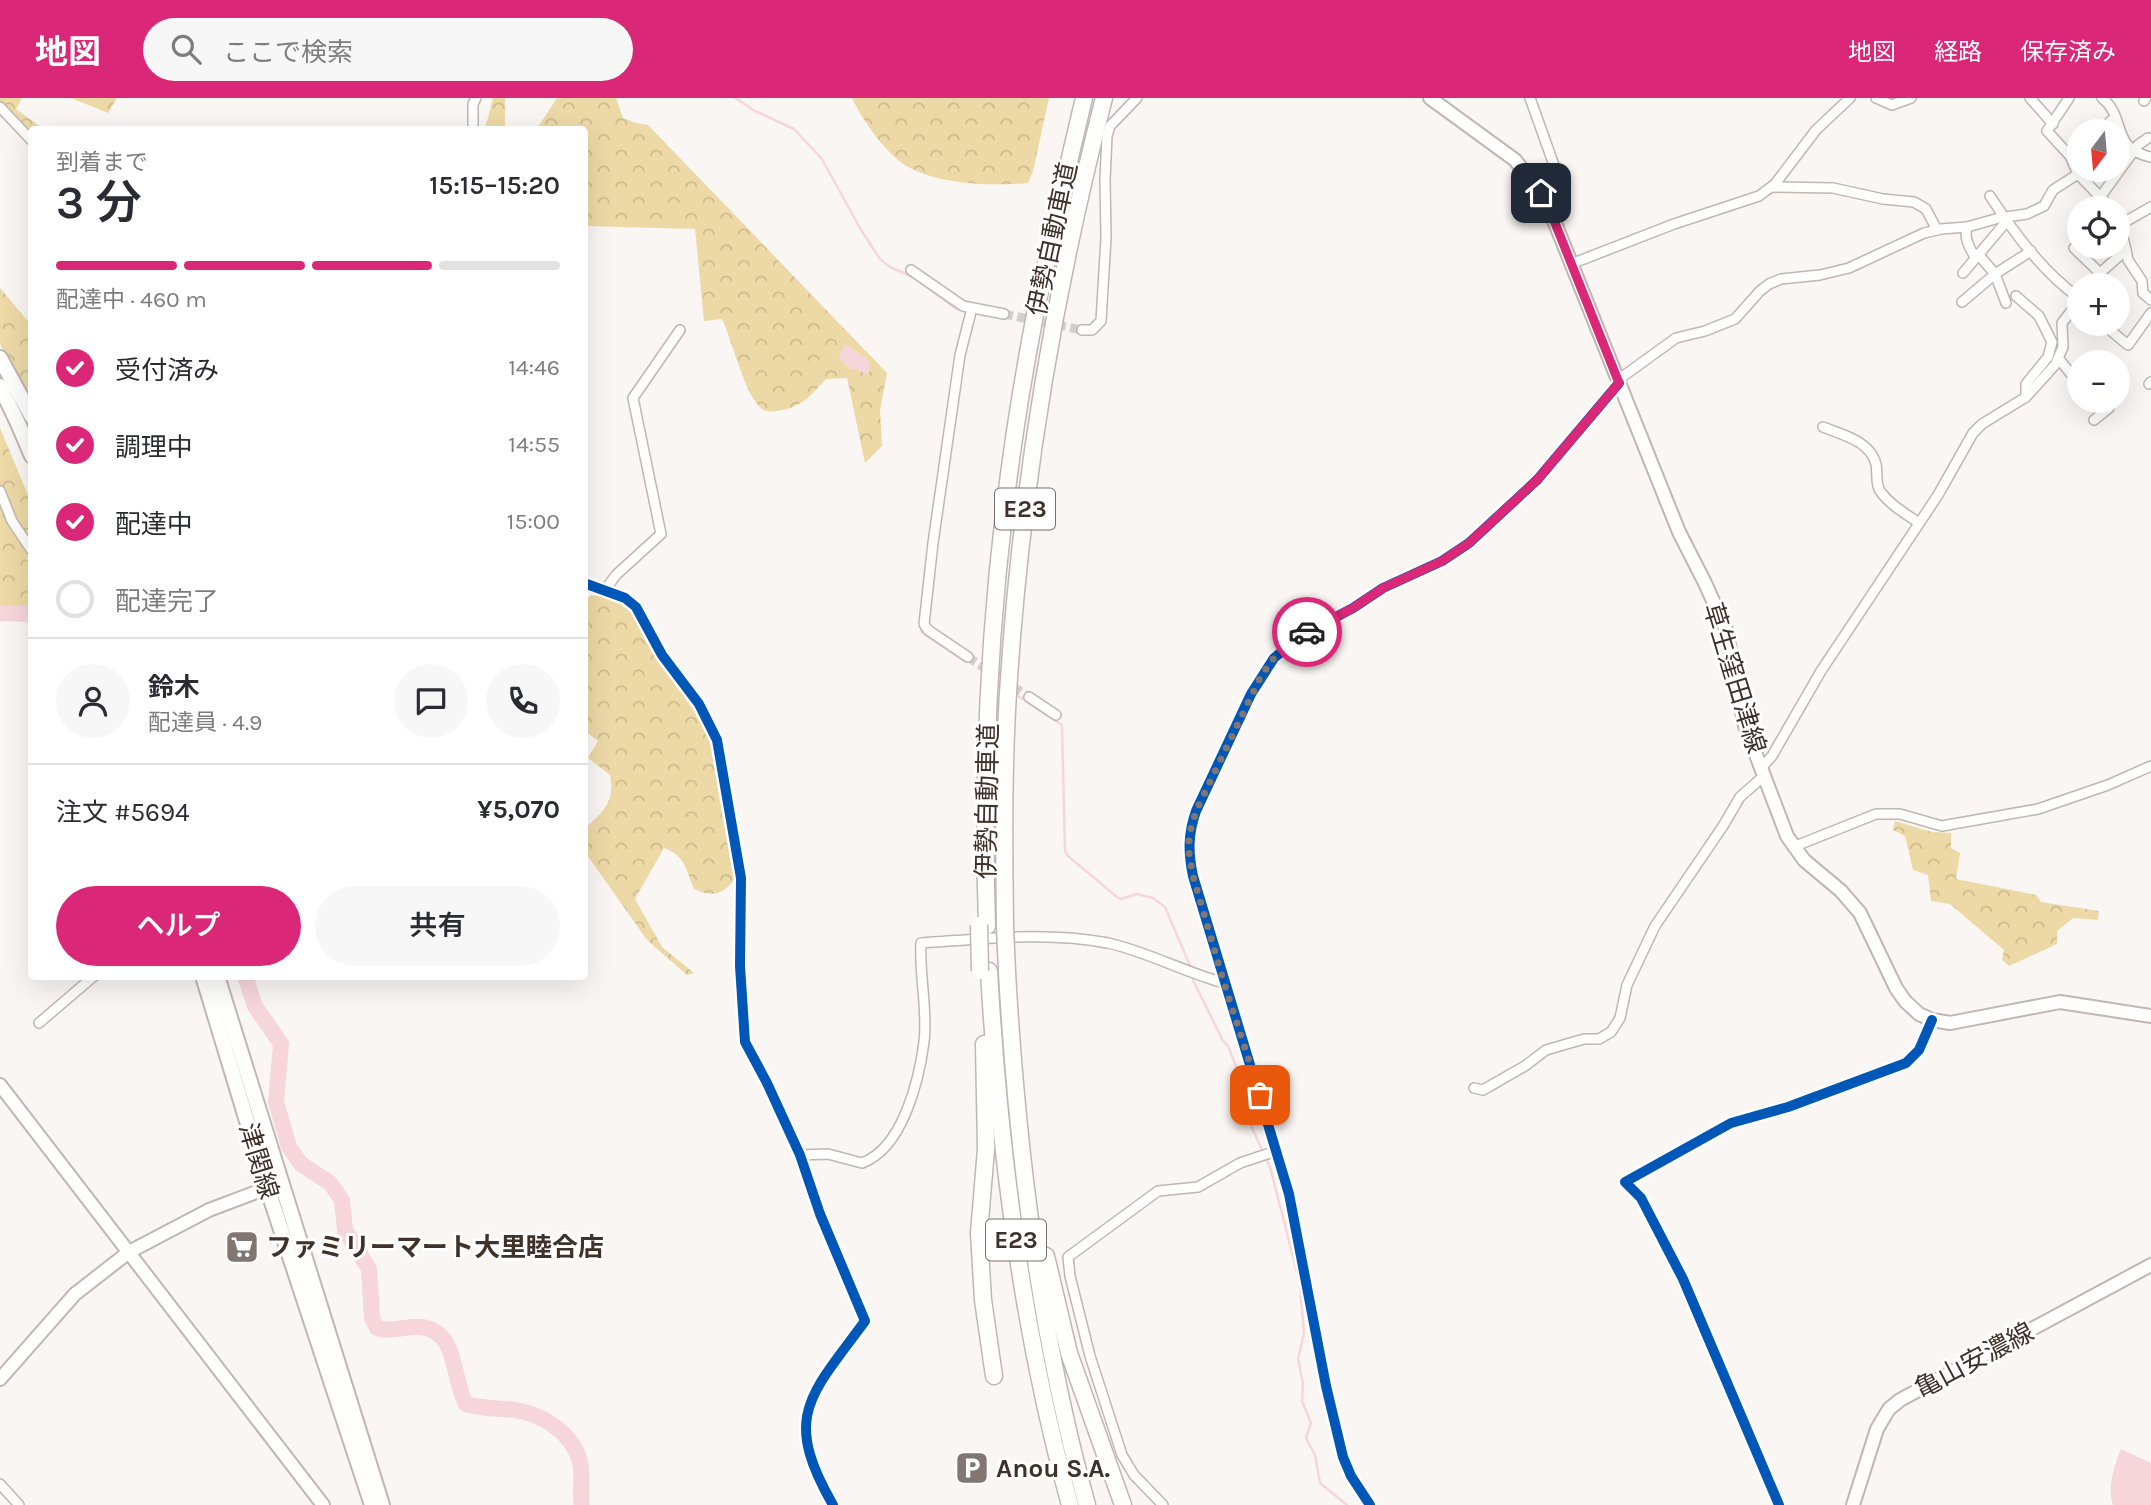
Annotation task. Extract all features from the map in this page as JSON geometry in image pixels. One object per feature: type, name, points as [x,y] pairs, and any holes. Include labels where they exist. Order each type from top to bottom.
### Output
[{"type":"highway","name":"伊勢自動車道","points":[[1070,1505],[1034,1343],[1019,1258],[1007,1177],[985,971],[983,925],[990,669],[1011,463],[1035,316],[1084,98]]},
{"type":"highway","name":"伊勢自動車道","points":[[1087,1505],[1050,1340],[1021,1145],[1011,1046],[1005,927],[1005,762],[1018,566],[1048,354],[1072,233],[1104,98]]},
{"type":"highway","points":[[985,971],[986,1149],[979,1233],[983,1300],[994,1376]]},
{"type":"highway","points":[[1021,1145],[1027,1159],[1054,1294],[1069,1353],[1123,1505]]},
{"type":"main road","name":"草生窪田津線","points":[[1430,98],[1515,160],[1541,193],[1679,533],[1726,630],[1745,726],[1764,771],[1777,814],[1793,847],[1856,908],[1900,995],[1915,1011],[1932,1020]]},
{"type":"main road","points":[[0,358],[28,410]]},
{"type":"main road","points":[[0,386],[28,446]]},
{"type":"main road","name":"津関線","points":[[204,980],[267,1186],[372,1505]]},
{"type":"main road","name":"津関線","points":[[218,980],[382,1505]]},
{"type":"main road","points":[[1932,1020],[1958,1023],[2060,1002],[2151,1016]]},
{"type":"main road","points":[[0,1085],[323,1505]]},
{"type":"main road","points":[[0,1379],[75,1294],[130,1252],[209,1210],[267,1186],[282,1183]]},
{"type":"main road","points":[[2147,1267],[2151,1282]]},
{"type":"main road","name":"亀山安濃線","points":[[1853,1505],[1877,1429],[1895,1404],[1982,1354],[2147,1267]]},
{"type":"street","points":[[473,126],[473,104],[476,98]]},
{"type":"street","points":[[1082,330],[1092,330],[1101,321],[1107,238],[1107,136],[1110,126],[1137,98]]},
{"type":"street","points":[[1530,98],[1560,182],[1541,193]]},
{"type":"street","points":[[1570,264],[1686,220],[1748,201],[1772,187],[1816,130],[1850,98]]},
{"type":"street","points":[[1876,98],[1892,105],[1911,98]]},
{"type":"street","points":[[2030,98],[2053,124]]},
{"type":"street","points":[[2067,153],[2047,131],[2069,98]]},
{"type":"street","points":[[2102,98],[2106,101],[2123,141],[2134,152],[2151,157]]},
{"type":"street","points":[[0,107],[28,137]]},
{"type":"street","points":[[2108,196],[2138,145],[2148,138]]},
{"type":"street","points":[[1370,1505],[1351,1476],[1343,1457],[1326,1386],[1295,1220],[1193,876],[1188,840],[1196,811],[1251,694],[1274,658],[1302,635],[1353,608],[1383,588],[1442,561],[1469,543],[1537,480],[1618,381],[1676,338],[1735,319],[1760,291],[1781,279],[1820,275],[1858,265],[1913,236],[2005,220],[2036,211],[2049,201],[2053,190],[2067,181]]},
{"type":"street","points":[[2086,182],[2099,196]]},
{"type":"street","points":[[1772,187],[1833,188],[1883,199],[1914,202],[1926,209],[1937,230]]},
{"type":"street","points":[[1990,196],[2005,220],[2067,291]]},
{"type":"street","points":[[2130,216],[2151,207]]},
{"type":"street","points":[[1963,273],[2005,220]]},
{"type":"street","points":[[1967,227],[1967,241],[1995,274],[2006,303]]},
{"type":"street","points":[[1962,302],[1995,274],[2031,251]]},
{"type":"street","points":[[2085,259],[2100,273],[2116,259]]},
{"type":"street","points":[[2128,259],[2142,281],[2143,293],[2151,300]]},
{"type":"street","points":[[911,270],[957,303],[1004,314]]},
{"type":"street","points":[[2017,296],[2039,316],[2052,342],[2048,357],[2026,384],[2026,397]]},
{"type":"street","points":[[968,657],[928,630],[924,620],[960,355],[972,308]]},
{"type":"street","points":[[2117,336],[2128,345],[2151,313]]},
{"type":"street","points":[[1474,1088],[1483,1090],[1525,1066],[1546,1050],[1584,1039],[1600,1040],[1611,1032],[1620,1018],[1628,985],[1655,926],[1740,797],[1764,771],[1821,671],[1919,523],[1977,429],[2026,397],[2059,359],[2063,347],[2063,323],[2067,318]]},
{"type":"street","points":[[604,590],[616,575],[662,534],[633,398],[680,330]]},
{"type":"street","points":[[2059,359],[2067,369]]},
{"type":"street","points":[[2094,420],[2103,413]]},
{"type":"street","points":[[1823,427],[1862,444],[1876,465],[1877,485],[1881,492],[1891,504],[1919,523]]},
{"type":"street","points":[[0,491],[12,521],[28,545]]},
{"type":"street","points":[[588,584],[625,598],[636,607],[662,655],[699,704],[717,740],[741,878],[740,966],[745,1042],[800,1155],[820,1214],[865,1321],[814,1392],[807,1411],[806,1433],[811,1461],[834,1505]]},
{"type":"street","points":[[1029,697],[1056,715]]},
{"type":"street","points":[[1793,847],[1876,814],[1900,814],[1942,826],[2038,808],[2108,785],[2151,766]]},
{"type":"street","points":[[800,1155],[828,1154],[862,1163],[880,1153],[893,1136],[913,1095],[924,1041],[921,943],[1047,936],[1084,939],[1121,947],[1188,973],[1224,983]]},
{"type":"street","points":[[39,1023],[89,980]]},
{"type":"street","points":[[1779,1505],[1683,1279],[1641,1198],[1625,1182],[1731,1123],[1788,1107],[1906,1063],[1919,1050],[1932,1020]]},
{"type":"street","points":[[1163,1505],[1134,1475],[1122,1455],[1090,1356],[1070,1276],[1068,1257],[1158,1191],[1198,1187],[1240,1163],[1273,1152]]},
{"type":"street","points":[[0,1485],[19,1505]]},
{"type":"green space","points":[[0,98],[22,98],[16,109],[40,126],[28,126],[28,134]]},
{"type":"green space","points":[[71,98],[117,98],[108,113]]},
{"type":"green space","points":[[493,98],[505,98],[505,126],[486,126]]},
{"type":"green space","points":[[557,98],[616,98],[623,118],[648,125],[887,373],[880,410],[882,446],[865,463],[847,378],[826,379],[807,399],[795,406],[774,411],[762,409],[750,392],[722,319],[704,321],[695,229],[588,226],[588,126],[539,126]]},
{"type":"green space","points":[[852,98],[1049,98],[1028,183],[999,184],[952,181],[910,168],[893,156],[876,137]]},
{"type":"green space","points":[[0,288],[28,321],[28,395],[0,344]]},
{"type":"green space","points":[[0,428],[28,495],[28,612],[0,608]]},
{"type":"green space","points":[[604,595],[624,603],[643,624],[660,660],[709,734],[735,878],[727,888],[718,893],[701,892],[694,889],[681,859],[664,848],[635,899],[662,947],[694,973],[687,975],[647,940],[588,856],[588,826],[602,812],[611,793],[610,775],[588,758],[598,741],[588,733],[588,598]]},
{"type":"green space","points":[[1895,821],[1932,832],[1951,833],[1951,848],[1960,853],[1956,879],[2036,895],[2041,902],[2099,911],[2098,920],[2073,918],[2057,931],[2057,944],[2009,966],[2002,960],[2004,950],[1950,904],[1931,901],[1928,875],[1913,870],[1905,836],[1893,830]]},
{"type":"shaded area","points":[[846,345],[869,360],[869,373],[850,369],[839,359]]},
{"type":"shaded area","points":[[2121,1449],[2151,1463],[2151,1505],[2113,1505],[2111,1484]]},
{"type":"waterway","points":[[735,98],[755,111],[794,129],[822,159],[880,259],[890,267],[913,277],[955,308],[967,312],[966,315]]},
{"type":"waterway","points":[[931,529],[951,390]]},
{"type":"waterway","points":[[921,616],[926,564]]},
{"type":"waterway","points":[[0,613],[28,614]]},
{"type":"waterway","points":[[921,626],[921,631],[927,636],[966,662]]},
{"type":"waterway","points":[[1015,694],[1062,725],[1065,851],[1068,856],[1117,897],[1121,899],[1137,894],[1153,898],[1165,907],[1191,968]]},
{"type":"waterway","points":[[246,980],[255,1006],[281,1044],[276,1102],[289,1147],[301,1164],[330,1183],[342,1200],[345,1230],[369,1269],[372,1318],[377,1328],[389,1330],[422,1327],[434,1331],[448,1347],[466,1404],[525,1412],[555,1427],[571,1442],[580,1462],[582,1505]]},
{"type":"waterway","points":[[1193,980],[1228,1046],[1241,1079],[1237,1092],[1270,1167],[1297,1272]]},
{"type":"waterway","points":[[1300,1286],[1304,1333],[1298,1359],[1303,1383],[1302,1401],[1311,1423],[1306,1438],[1315,1455],[1320,1483],[1347,1505]]},
{"type":"tunnel","points":[[1004,314],[1082,330]]},
{"type":"tunnel","points":[[968,657],[1029,697]]},
{"type":"cycle path","points":[[1370,1505],[1351,1476],[1343,1457],[1326,1386],[1289,1194],[1193,876],[1191,827],[1251,694],[1274,658],[1302,635],[1353,608],[1383,588],[1442,561],[1469,543],[1537,480],[1619,383]]},
{"type":"cycle path","points":[[588,584],[625,598],[636,607],[662,655],[699,704],[717,740],[741,878],[740,966],[745,1042],[800,1155],[820,1214],[865,1321],[830,1368],[809,1407],[806,1427],[808,1449],[833,1505]]},
{"type":"cycle path","points":[[1779,1505],[1683,1279],[1641,1198],[1625,1182],[1731,1123],[1788,1107],[1906,1063],[1919,1050],[1932,1020]]},
{"type":"way so far","points":[[1260,1095],[1193,876],[1188,840],[1196,811],[1261,676],[1274,658],[1307,632]]},
{"type":"place","name":"ファミリーマート大里睦合店","points":[[242,1247]]},
{"type":"place","name":"Anou S.A.","points":[[972,1468]]},
{"type":"route","points":[[1307,632],[1353,608],[1383,588],[1442,561],[1469,543],[1537,480],[1619,383],[1541,193]]}]
